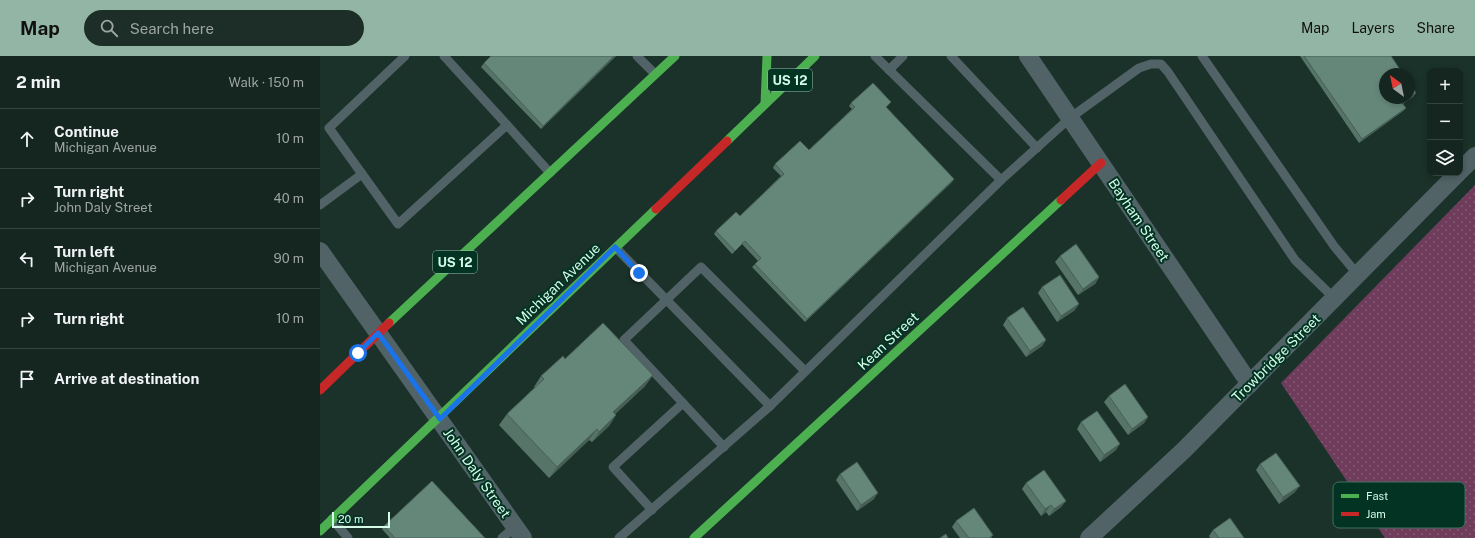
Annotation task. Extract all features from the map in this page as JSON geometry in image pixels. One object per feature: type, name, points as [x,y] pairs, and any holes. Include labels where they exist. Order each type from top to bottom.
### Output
[{"type":"main road","name":"US 12","points":[[320,390],[378,333],[675,56]]},
{"type":"main road","points":[[765,104],[767,56]]},
{"type":"main road","name":"Michigan Avenue","points":[[320,530],[440,419],[615,247],[815,56]]},
{"type":"main road","name":"Kean Street","points":[[694,538],[1101,163]]},
{"type":"street","name":"Bayham Street","points":[[1028,56],[1250,384]]},
{"type":"street","name":"Trowbridge Street","points":[[1463,168],[1475,156]]},
{"type":"street","name":"Trowbridge Street","points":[[1089,538],[1184,450],[1455,176]]},
{"type":"street","name":"John Daly Street","points":[[320,251],[440,419],[513,534]]},
{"type":"lane","points":[[405,56],[329,128],[398,224],[507,125]]},
{"type":"lane","points":[[444,56],[550,173]]},
{"type":"lane","points":[[637,56],[655,74]]},
{"type":"lane","points":[[875,56],[1001,180]]},
{"type":"lane","points":[[889,70],[903,56]]},
{"type":"lane","points":[[951,56],[1037,148]]},
{"type":"lane","points":[[1202,56],[1330,240],[1358,275]]},
{"type":"lane","points":[[619,538],[770,406],[1001,180],[1070,118],[1139,68],[1151,64],[1161,64],[1168,72],[1295,260],[1335,299]]},
{"type":"lane","points":[[320,205],[362,174]]},
{"type":"lane","points":[[615,247],[770,406]]},
{"type":"lane","points":[[724,446],[624,340],[701,267],[805,372]]},
{"type":"lane","points":[[652,510],[614,467],[683,403]]},
{"type":"lane","points":[[332,519],[348,538]]},
{"type":"shaded area","points":[[1475,185],[1475,538],[1385,538],[1378,528],[1465,528],[1465,482],[1347,482],[1281,383]]},
{"type":"building","points":[[491,56],[614,56],[543,126],[484,63]]},
{"type":"building","points":[[1304,56],[1391,56],[1399,68],[1379,68],[1379,104],[1403,104],[1406,108],[1362,139]]},
{"type":"building","points":[[873,83],[891,102],[886,107],[954,179],[807,319],[755,264],[761,258],[745,241],[735,251],[716,231],[736,212],[740,216],[784,174],[775,164],[800,141],[809,150],[855,107],[851,103]]},
{"type":"building","points":[[1076,244],[1099,277],[1083,289],[1060,256]]},
{"type":"building","points":[[1060,275],[1079,304],[1061,316],[1042,287]]},
{"type":"building","points":[[1023,307],[1046,340],[1030,351],[1007,318]]},
{"type":"building","points":[[603,323],[653,375],[613,412],[616,415],[599,432],[597,429],[557,467],[507,414],[544,379],[541,376],[563,356],[565,359]]},
{"type":"building","points":[[1125,384],[1148,417],[1132,429],[1109,396]]},
{"type":"building","points":[[1097,411],[1120,444],[1104,455],[1081,422]]},
{"type":"building","points":[[1276,453],[1300,486],[1283,497],[1260,464]]},
{"type":"building","points":[[857,462],[878,493],[861,505],[840,474]]},
{"type":"building","points":[[1044,470],[1066,501],[1054,509],[1051,505],[1045,509],[1026,483]]},
{"type":"building","points":[[432,481],[485,538],[395,538],[384,526]]},
{"type":"building","points":[[974,508],[993,535],[989,538],[969,538],[956,521]]},
{"type":"building","points":[[1230,518],[1244,538],[1219,538],[1213,530]]},
{"type":"building","points":[[946,534],[948,538],[940,538]]},
{"type":"traffic: fast","points":[[389,323],[675,56]]},
{"type":"traffic: fast","points":[[765,104],[767,56]]},
{"type":"traffic: fast","points":[[727,141],[815,56]]},
{"type":"traffic: fast","points":[[694,538],[1061,200]]},
{"type":"traffic: fast","points":[[320,531],[656,209]]},
{"type":"traffic: jam","points":[[656,209],[727,141]]},
{"type":"traffic: jam","points":[[1061,200],[1101,163]]},
{"type":"traffic: jam","points":[[320,390],[389,323]]},
{"type":"route","points":[[358,353],[378,333],[440,419],[615,247],[639,273]]}]
